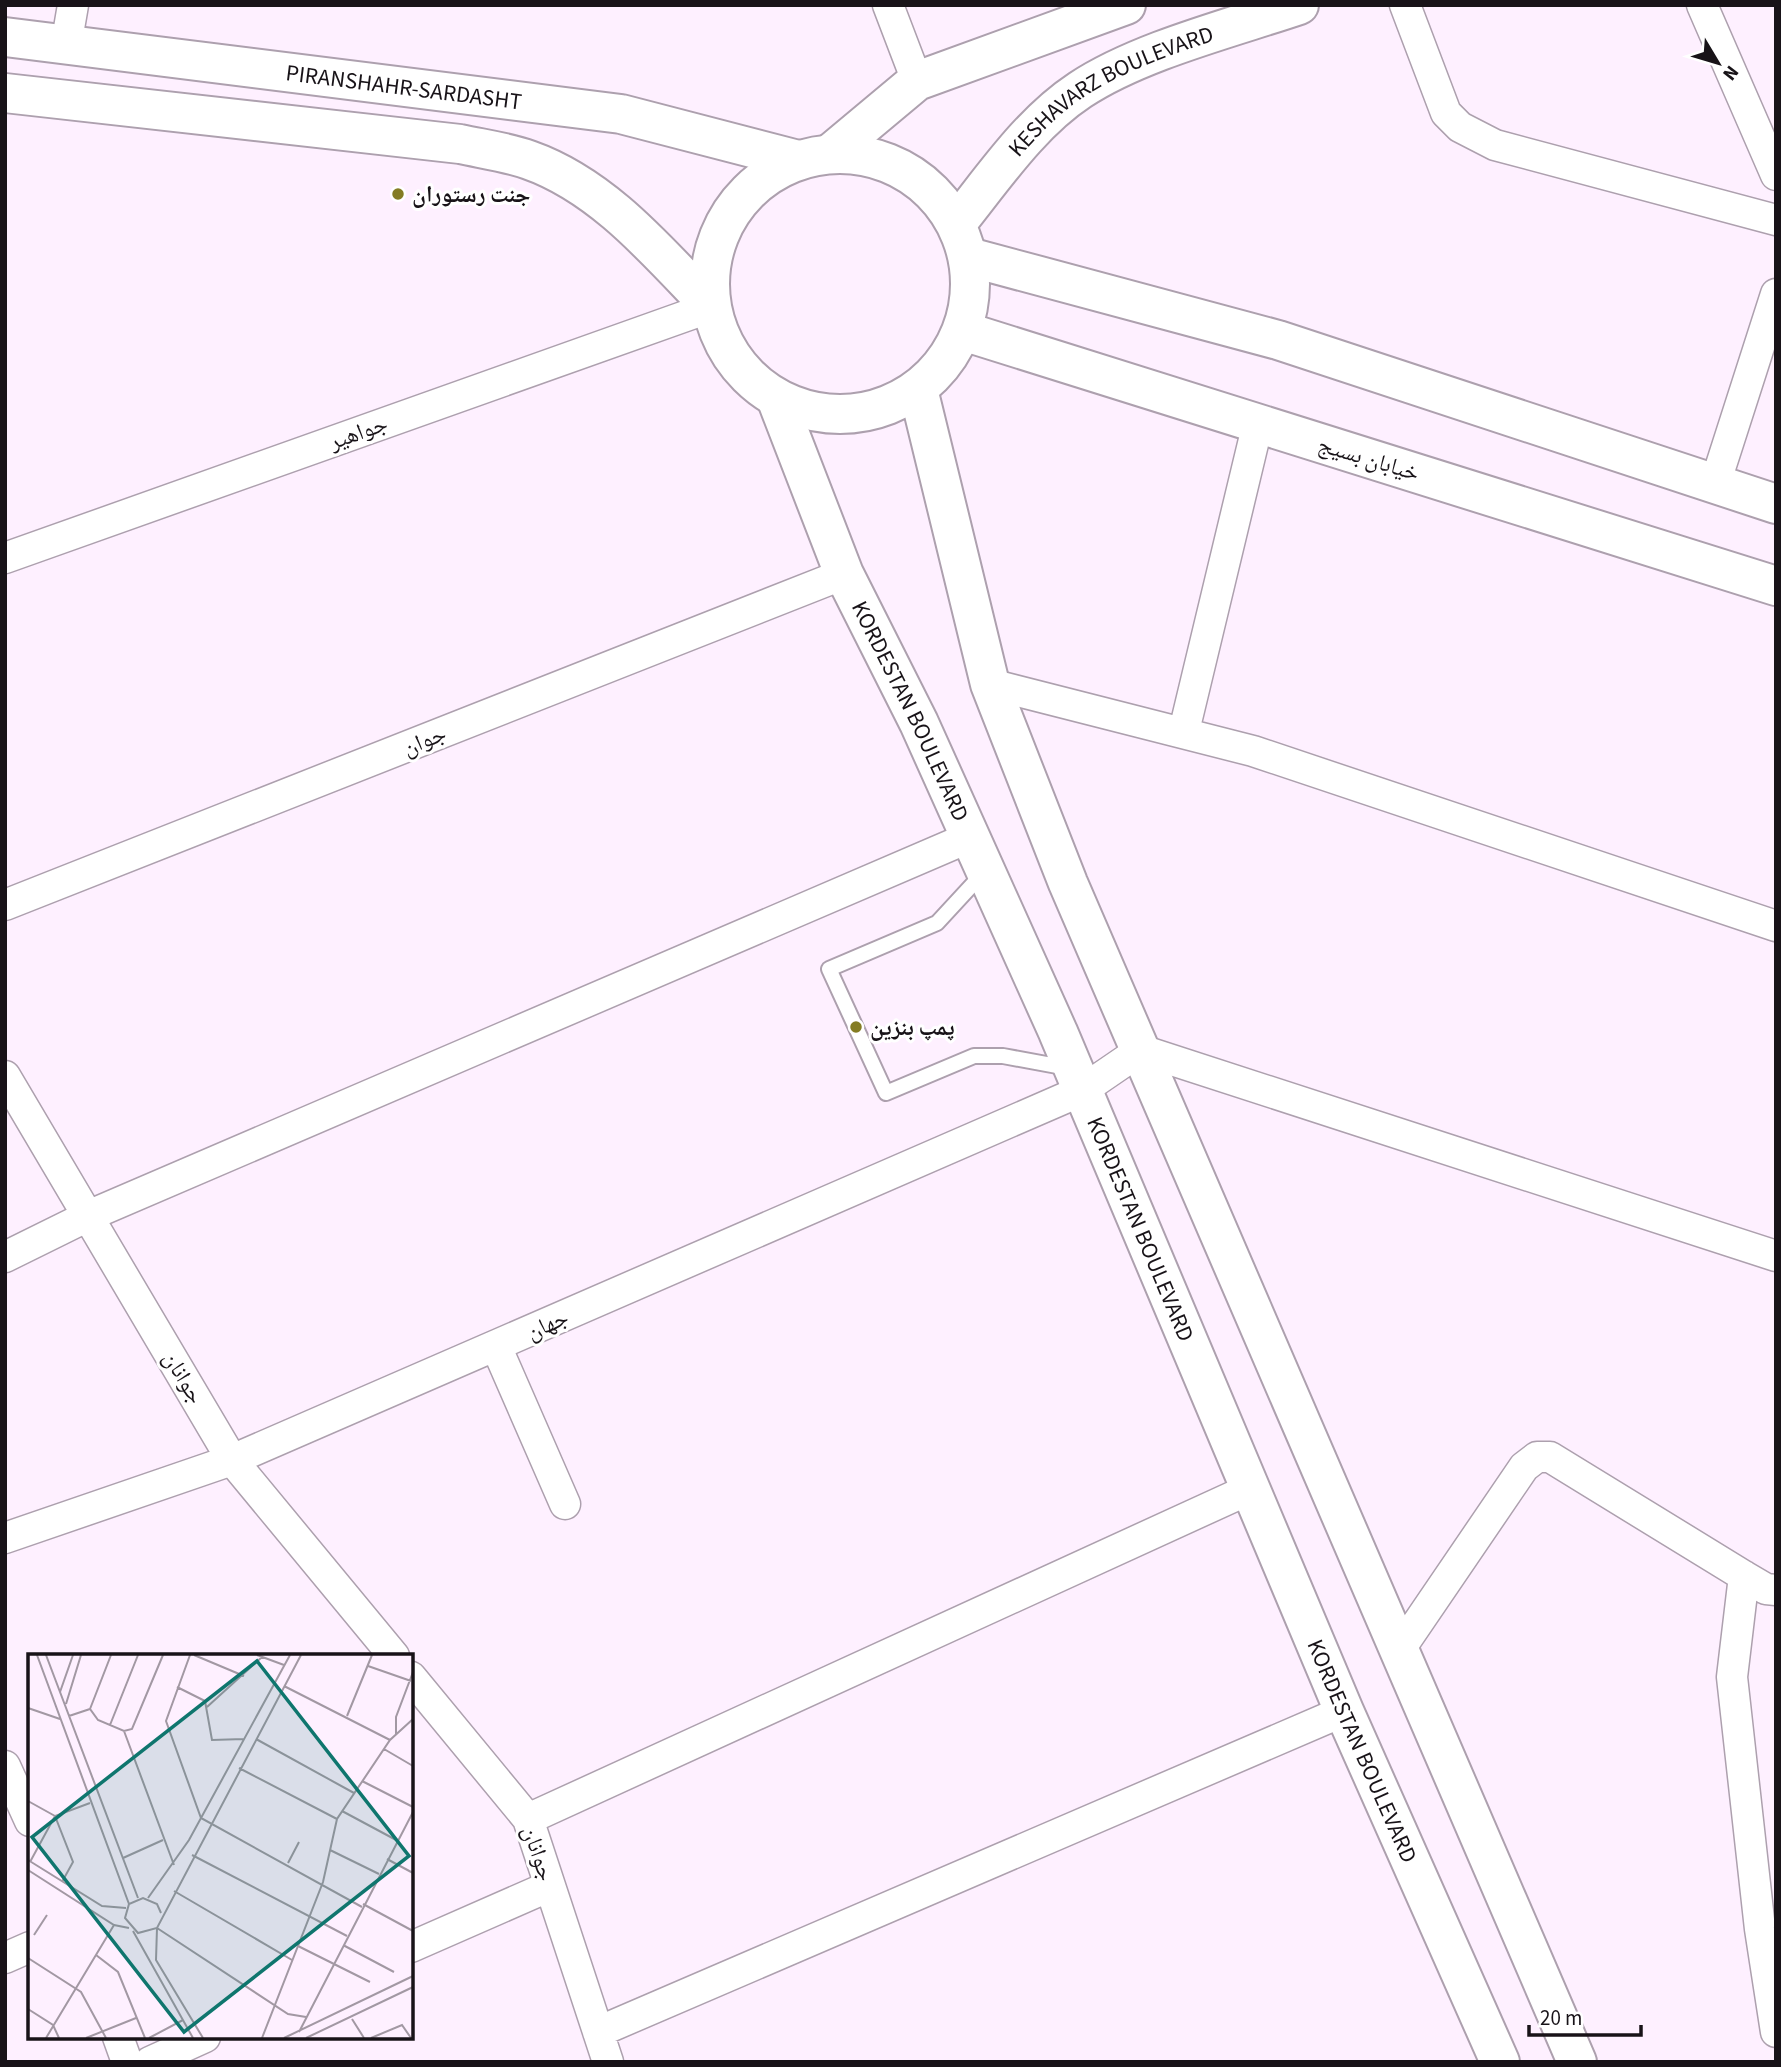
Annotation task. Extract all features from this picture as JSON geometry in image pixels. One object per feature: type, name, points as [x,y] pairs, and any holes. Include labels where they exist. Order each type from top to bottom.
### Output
[{"type":"main road","points":[[1126,5],[917,81],[815,156],[765,177],[738,202],[719,234],[710,270],[711,307],[724,343],[746,375],[776,398],[811,411],[848,414],[884,407],[918,389],[944,363],[962,331],[971,294],[963,240],[1278,340],[1776,504]]},
{"type":"main road","name":"KESHAVARZ BOULEVARD","points":[[963,240],[1029,134],[1080,90],[1156,53],[1298,5]]},
{"type":"main road","name":"PIRANSHAHR-SARDASHT","points":[[5,37],[621,114],[815,156],[870,156],[905,169],[935,192],[963,240]]},
{"type":"main road","points":[[5,93],[460,144],[529,160],[593,193],[658,251],[711,307]]},
{"type":"main road","name":"خیابان بسیج","points":[[962,331],[1776,586]]},
{"type":"main road","points":[[918,389],[990,684],[1068,883],[1577,2062]]},
{"type":"main road","name":"KORDESTAN BOULEVARD","points":[[776,398],[844,575],[919,723],[986,870],[1076,1080],[1117,1167],[1344,1711],[1500,2062]]},
{"type":"street","points":[[65,46],[73,5]]},
{"type":"street","points":[[888,5],[917,81]]},
{"type":"street","points":[[1405,5],[1446,113],[1460,127],[1495,145],[1776,220]]},
{"type":"street","points":[[1702,5],[1776,175]]},
{"type":"street","points":[[1715,484],[1776,294]]},
{"type":"street","name":"جواهیر","points":[[5,558],[711,307]]},
{"type":"street","points":[[1184,732],[1258,423]]},
{"type":"street","name":"جوان","points":[[5,905],[844,575]]},
{"type":"street","points":[[990,684],[1253,751],[1776,926]]},
{"type":"street","points":[[5,1257],[88,1216],[970,836]]},
{"type":"street","points":[[1141,1050],[1776,1256]]},
{"type":"street","name":"جهان","points":[[5,1538],[232,1460],[496,1346],[1141,1050]]},
{"type":"street","name":"جوانان","points":[[5,1076],[232,1460],[379,1652]]},
{"type":"street","points":[[496,1346],[565,1504]]},
{"type":"street","points":[[1400,1649],[1524,1467],[1537,1457],[1550,1457],[1744,1576],[1766,1588],[1776,1590]]},
{"type":"street","points":[[528,1819],[1252,1488]]},
{"type":"street","points":[[1744,1576],[1732,1677],[1768,1925],[1776,2032]]},
{"type":"street","name":"جوانان","points":[[413,1679],[528,1819],[608,2062]]},
{"type":"street","points":[[598,2032],[1344,1711]]},
{"type":"street","points":[[5,1766],[28,1817]]},
{"type":"street","points":[[413,1946],[550,1886]]},
{"type":"street","points":[[5,1958],[28,1948]]},
{"type":"street","points":[[119,2039],[127,2062]]},
{"type":"street","points":[[150,2062],[201,2039]]},
{"type":"lane","points":[[986,870],[937,923],[829,969],[886,1093],[974,1056],[1003,1056],[1076,1080]]},
{"type":"place","name":"جنت رستوران","points":[[398,194]]},
{"type":"place","name":"پمپ بنزین","points":[[856,1027]]}]
